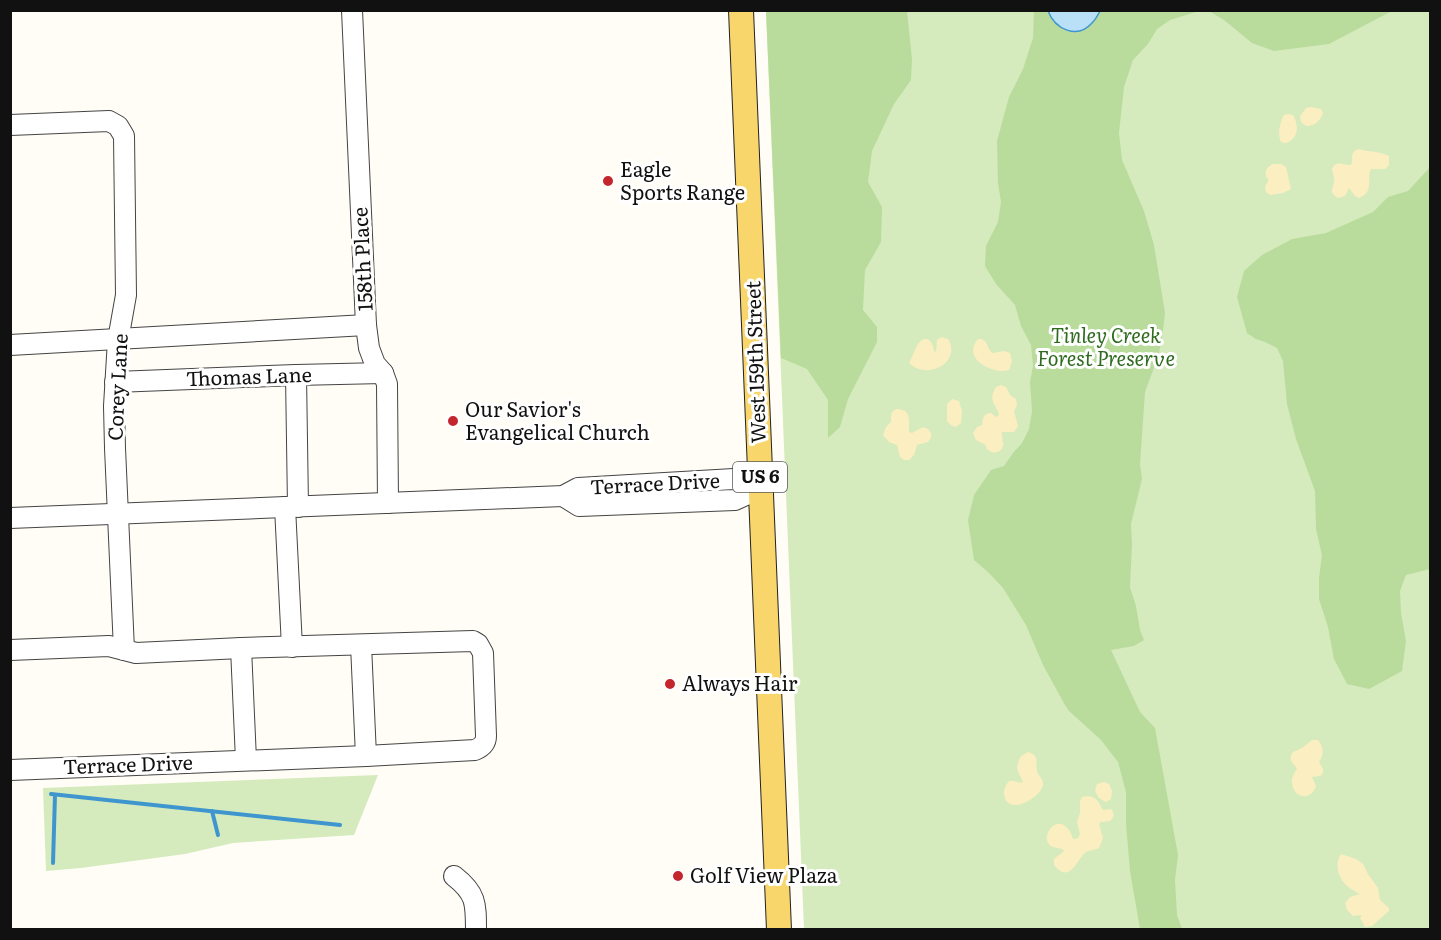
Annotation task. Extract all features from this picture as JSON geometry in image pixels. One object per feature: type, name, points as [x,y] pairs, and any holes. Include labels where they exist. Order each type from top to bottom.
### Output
[{"type":"main road","name":"West 159th Street","points":[[741,10],[779,930]]},
{"type":"street","name":"158th Place","points":[[352,10],[366,325],[369,348],[387,384],[388,503]]},
{"type":"street","name":"Corey Lane","points":[[10,125],[100,120],[109,121],[118,126],[123,136],[126,295],[118,340],[115,382],[115,448],[124,650]]},
{"type":"street","points":[[10,345],[366,325]]},
{"type":"street","name":"Thomas Lane","points":[[115,382],[383,373]]},
{"type":"street","points":[[292,647],[291,507],[296,375]]},
{"type":"street","name":"Terrace Drive","points":[[10,518],[563,496],[579,506],[591,506],[735,500],[761,488]]},
{"type":"street","name":"Terrace Drive","points":[[10,650],[109,646],[136,653],[473,641],[483,653],[486,736],[484,745],[475,750],[10,770]]},
{"type":"street","points":[[361,645],[366,756]]},
{"type":"street","points":[[241,648],[246,760]]},
{"type":"street","points":[[454,876],[472,895],[477,930]]},
{"type":"green space","name":"Tinley Creek Forest Preserve","points":[[766,11],[1430,11],[1430,929],[804,929]]},
{"type":"green space","points":[[766,11],[907,11],[912,59],[911,80],[894,104],[872,151],[868,182],[882,207],[881,242],[865,270],[863,310],[877,327],[877,342],[848,399],[840,427],[828,438],[828,400],[807,369],[781,358]]},
{"type":"green space","points":[[1034,11],[1048,11],[1051,17],[1091,24],[1100,11],[1199,11],[1170,20],[1157,29],[1148,44],[1133,60],[1124,87],[1119,133],[1122,160],[1144,211],[1154,245],[1165,313],[1158,357],[1145,392],[1140,464],[1142,479],[1131,524],[1130,587],[1144,640],[1134,646],[1111,650],[1140,712],[1155,728],[1178,855],[1175,880],[1177,915],[1182,929],[1140,929],[1130,871],[1126,792],[1118,762],[1101,740],[1069,711],[1043,665],[1026,625],[1003,588],[974,560],[968,520],[974,495],[991,470],[1004,466],[1022,443],[1029,429],[1032,411],[1031,345],[1021,326],[1015,305],[996,284],[985,266],[986,246],[998,222],[1001,202],[997,141],[1009,97],[1023,69],[1033,38]]},
{"type":"green space","points":[[1209,11],[1392,11],[1329,44],[1274,51],[1252,43]]},
{"type":"green space","points":[[1430,167],[1430,569],[1406,575],[1400,591],[1406,641],[1402,671],[1369,689],[1347,684],[1334,659],[1328,627],[1319,599],[1322,555],[1316,529],[1315,491],[1296,439],[1287,404],[1283,361],[1277,348],[1247,333],[1237,297],[1244,271],[1262,255],[1292,239],[1326,233],[1373,212],[1388,197],[1408,191]]},
{"type":"green space","points":[[378,775],[354,835],[233,843],[185,854],[46,871],[43,788]]},
{"type":"sand","points":[[1306,108],[1321,109],[1323,113],[1317,122],[1306,126],[1301,122],[1300,116]]},
{"type":"sand","points":[[1284,115],[1293,115],[1297,131],[1296,135],[1286,143],[1281,142],[1279,132]]},
{"type":"sand","points":[[1358,149],[1389,156],[1389,165],[1385,169],[1371,169],[1369,189],[1364,195],[1359,198],[1349,188],[1345,196],[1338,198],[1332,191],[1334,181],[1332,169],[1336,164],[1351,165],[1353,154]]},
{"type":"sand","points":[[1273,164],[1286,167],[1291,189],[1270,195],[1266,192],[1265,187],[1268,181],[1266,172]]},
{"type":"sand","points":[[941,337],[948,339],[951,347],[947,361],[941,366],[925,370],[909,363],[921,341],[929,340],[936,352],[937,340]]},
{"type":"sand","points":[[978,339],[984,340],[993,353],[1004,351],[1010,353],[1012,361],[1009,370],[995,370],[981,364],[973,353]]},
{"type":"sand","points":[[1001,385],[1006,387],[1010,395],[1016,399],[1017,405],[1014,411],[1018,426],[1014,432],[1002,432],[1003,446],[1000,451],[993,452],[987,449],[985,444],[976,440],[973,433],[977,427],[982,425],[986,414],[991,413],[996,417],[999,415],[992,396],[996,387]]},
{"type":"sand","points":[[952,399],[959,401],[962,411],[961,423],[956,427],[947,421],[947,404]]},
{"type":"sand","points":[[896,409],[907,413],[909,432],[912,433],[923,427],[931,433],[928,442],[917,445],[914,455],[909,460],[900,457],[897,445],[889,442],[883,435]]},
{"type":"sand","points":[[1312,740],[1318,740],[1321,745],[1322,757],[1319,762],[1323,771],[1320,776],[1312,777],[1316,786],[1314,791],[1302,796],[1293,788],[1292,779],[1297,768],[1292,763],[1291,757],[1293,752]]},
{"type":"sand","points":[[1028,752],[1036,757],[1037,771],[1043,781],[1042,787],[1029,801],[1016,805],[1011,804],[1004,796],[1006,784],[1009,781],[1023,782],[1018,764],[1021,756]]},
{"type":"sand","points":[[1104,782],[1109,784],[1112,791],[1111,799],[1106,802],[1099,798],[1095,791],[1097,784]]},
{"type":"sand","points":[[1082,797],[1096,799],[1103,810],[1111,809],[1113,817],[1110,821],[1099,824],[1103,838],[1099,848],[1086,852],[1073,869],[1064,872],[1054,865],[1054,859],[1064,851],[1049,843],[1048,834],[1054,825],[1059,824],[1069,830],[1073,839],[1078,838],[1080,834],[1077,822],[1080,801]]},
{"type":"sand","points":[[1341,854],[1363,864],[1378,888],[1380,900],[1389,908],[1389,911],[1372,926],[1365,927],[1360,918],[1362,915],[1353,916],[1347,910],[1345,903],[1350,897],[1360,894],[1347,886],[1341,878],[1338,864]]},
{"type":"water","points":[[1048,10],[1100,11],[1086,28],[1073,31],[1056,23]]},
{"type":"waterway","points":[[51,794],[340,825]]},
{"type":"waterway","points":[[53,863],[55,795]]},
{"type":"waterway","points":[[212,811],[218,835]]},
{"type":"place","name":"Eagle Sports Range","points":[[608,181]]},
{"type":"place","name":"Our Savior's Evangelical Church","points":[[453,421]]},
{"type":"place","name":"Always Hair","points":[[670,684]]},
{"type":"place","name":"Golf View Plaza","points":[[678,876]]}]
